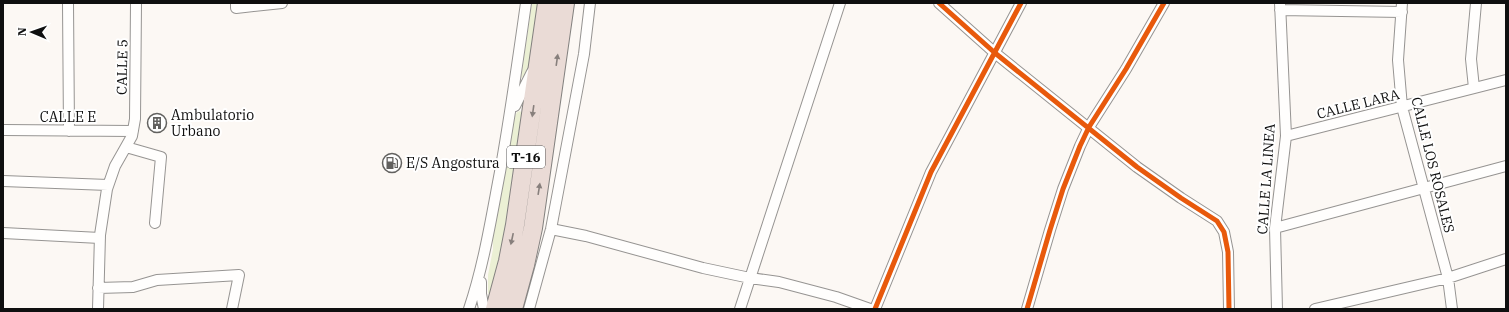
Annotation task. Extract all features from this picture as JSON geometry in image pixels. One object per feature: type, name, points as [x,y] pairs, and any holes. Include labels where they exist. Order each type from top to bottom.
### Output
[{"type":"highway","name":"T-16","points":[[495,309],[515,225],[548,3]]},
{"type":"highway","name":"T-16","points":[[513,309],[533,228],[565,3]]},
{"type":"street","points":[[68,3],[69,130]]},
{"type":"street","name":"CALLE 5","points":[[98,309],[100,238],[108,185],[115,166],[133,131],[135,119],[136,3]]},
{"type":"street","points":[[236,5],[282,3]]},
{"type":"street","points":[[469,309],[482,266],[516,78],[526,3]]},
{"type":"street","points":[[529,309],[551,230],[582,61],[590,3]]},
{"type":"street","points":[[740,309],[840,3]]},
{"type":"street","points":[[939,3],[995,53],[1137,167],[1217,221],[1224,232],[1228,252],[1230,309]]},
{"type":"street","points":[[875,309],[931,172],[1021,3]]},
{"type":"street","points":[[1027,309],[1063,189],[1089,127],[1126,69],[1164,3]]},
{"type":"street","points":[[1474,88],[1471,59],[1476,3]]},
{"type":"street","points":[[1280,6],[1402,8]]},
{"type":"street","name":"CALLE LA LINEA","points":[[1277,309],[1276,228],[1286,136],[1280,6]]},
{"type":"street","name":"CALLE LOS ROSALES","points":[[1402,8],[1398,60],[1402,107],[1448,278],[1452,309]]},
{"type":"street","points":[[508,123],[534,69],[541,50]]},
{"type":"street","name":"CALLE LARA","points":[[1286,136],[1506,80]]},
{"type":"street","name":"CALLE E","points":[[3,130],[133,131]]},
{"type":"street","points":[[126,147],[161,157],[155,223]]},
{"type":"street","points":[[1276,228],[1506,166]]},
{"type":"street","points":[[3,181],[108,185]]},
{"type":"street","points":[[551,230],[586,236],[703,268],[750,278],[779,282],[836,297],[870,309]]},
{"type":"street","points":[[3,233],[100,238]]},
{"type":"street","points":[[1315,309],[1448,278],[1506,259]]},
{"type":"street","points":[[482,266],[481,294],[484,309]]},
{"type":"street","points":[[98,288],[133,287],[157,280],[239,276],[232,309]]},
{"type":"green space","points":[[532,3],[539,3],[536,32],[529,66],[521,78]]},
{"type":"green space","points":[[520,111],[522,113],[502,246],[491,291],[488,294],[488,275],[493,249],[493,227],[510,126],[517,112]]},
{"type":"cycle path","points":[[939,3],[995,53],[1137,167],[1217,221],[1224,232],[1228,252],[1229,309]]},
{"type":"cycle path","points":[[875,309],[931,172],[1021,3]]},
{"type":"cycle path","points":[[1027,309],[1063,189],[1080,146],[1089,127],[1126,69],[1164,3]]},
{"type":"place","name":"Ambulatorio Urbano","points":[[157,123]]},
{"type":"place","name":"E/S Angostura","points":[[392,163]]}]
